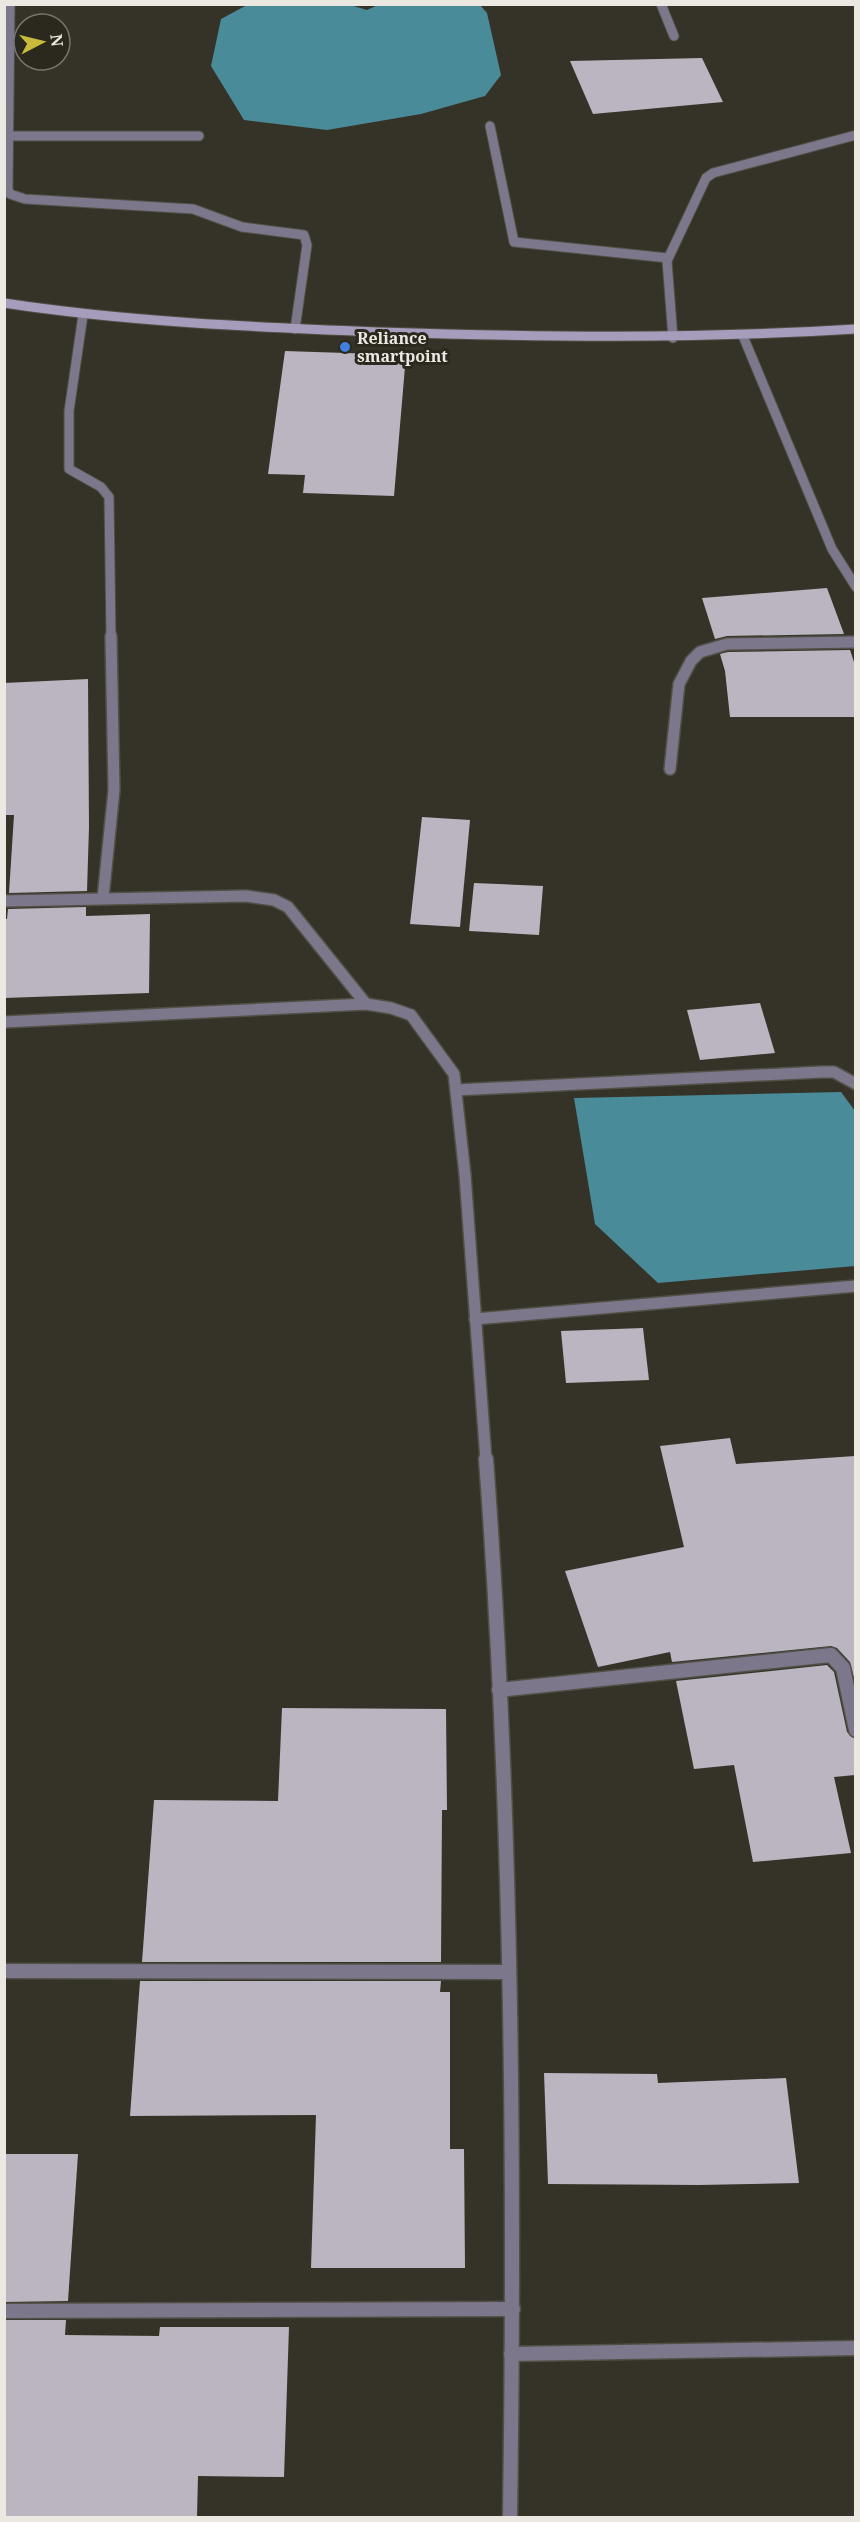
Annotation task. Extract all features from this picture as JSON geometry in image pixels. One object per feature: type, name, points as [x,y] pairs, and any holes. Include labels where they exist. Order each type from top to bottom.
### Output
[{"type":"street","points":[[10,4],[8,189],[10,194],[16,197],[193,209],[242,227],[304,236],[308,245],[295,329]]},
{"type":"street","points":[[662,4],[674,36]]},
{"type":"street","points":[[490,126],[514,242],[668,258]]},
{"type":"street","points":[[673,338],[668,258],[703,182],[709,176],[855,135]]},
{"type":"street","points":[[9,136],[199,136]]},
{"type":"street","points":[[4,303],[83,315],[295,329],[526,337],[673,338],[855,329]]},
{"type":"street","points":[[83,315],[69,401],[67,435],[69,469],[74,474],[101,485],[109,496],[114,790],[104,898]]},
{"type":"street","points":[[743,336],[832,549],[855,587]]},
{"type":"street","points":[[670,769],[679,684],[690,661],[700,652],[727,644],[855,642]]},
{"type":"street","points":[[4,901],[246,896],[274,900],[288,907],[366,1004]]},
{"type":"street","points":[[4,1022],[366,1004],[392,1008],[411,1015],[450,1065],[454,1074],[465,1175],[494,1569],[500,1690],[509,1972],[513,2309],[510,2517]]},
{"type":"street","points":[[456,1090],[821,1071],[834,1072],[855,1084]]},
{"type":"street","points":[[475,1319],[855,1287]]},
{"type":"street","points":[[500,1690],[831,1655],[843,1668],[855,1730]]},
{"type":"street","points":[[4,1971],[509,1972]]},
{"type":"street","points":[[4,2311],[513,2309]]},
{"type":"street","points":[[511,2354],[855,2348]]},
{"type":"water","points":[[380,4],[480,5],[487,13],[501,75],[485,96],[421,114],[327,130],[244,120],[211,66],[221,19],[247,5],[350,5],[367,10]]},
{"type":"water","points":[[841,1092],[855,1111],[855,1266],[658,1283],[595,1224],[574,1098]]},
{"type":"building","points":[[702,58],[723,102],[593,114],[570,61]]},
{"type":"building","points":[[285,351],[406,355],[394,496],[303,493],[305,475],[268,474]]},
{"type":"building","points":[[827,588],[844,634],[727,636],[715,639],[702,598]]},
{"type":"building","points":[[850,650],[855,665],[855,717],[730,717],[725,671],[720,654]]},
{"type":"building","points":[[88,679],[87,891],[9,893],[14,815],[4,815],[4,683]]},
{"type":"building","points":[[422,817],[470,820],[460,927],[410,924]]},
{"type":"building","points":[[474,883],[543,886],[539,935],[469,931]]},
{"type":"building","points":[[86,907],[86,916],[150,914],[149,993],[4,998],[4,919],[7,919],[8,909]]},
{"type":"building","points":[[760,1003],[775,1053],[700,1060],[687,1010]]},
{"type":"building","points":[[643,1328],[649,1380],[566,1383],[561,1331]]},
{"type":"building","points":[[730,1438],[736,1464],[855,1456],[855,1682],[850,1662],[837,1648],[831,1646],[672,1662],[670,1652],[598,1667],[565,1571],[684,1547],[660,1446]]},
{"type":"building","points":[[827,1665],[834,1672],[847,1732],[855,1739],[855,1775],[834,1777],[851,1853],[753,1862],[734,1765],[694,1769],[676,1681]]},
{"type":"building","points":[[282,1708],[446,1709],[447,1810],[442,1810],[441,1962],[142,1962],[154,1800],[278,1801]]},
{"type":"building","points":[[140,1981],[441,1981],[440,1992],[450,1992],[450,2149],[464,2149],[465,2268],[311,2268],[316,2115],[130,2116]]},
{"type":"building","points":[[544,2073],[657,2074],[658,2083],[786,2078],[799,2183],[548,2184]]},
{"type":"building","points":[[4,2154],[78,2154],[68,2301],[4,2302]]},
{"type":"building","points":[[4,2320],[66,2320],[65,2335],[159,2336],[160,2327],[289,2327],[284,2477],[198,2476],[197,2517],[4,2517]]},
{"type":"place","name":"Reliance smartpoint","points":[[345,347]]}]
